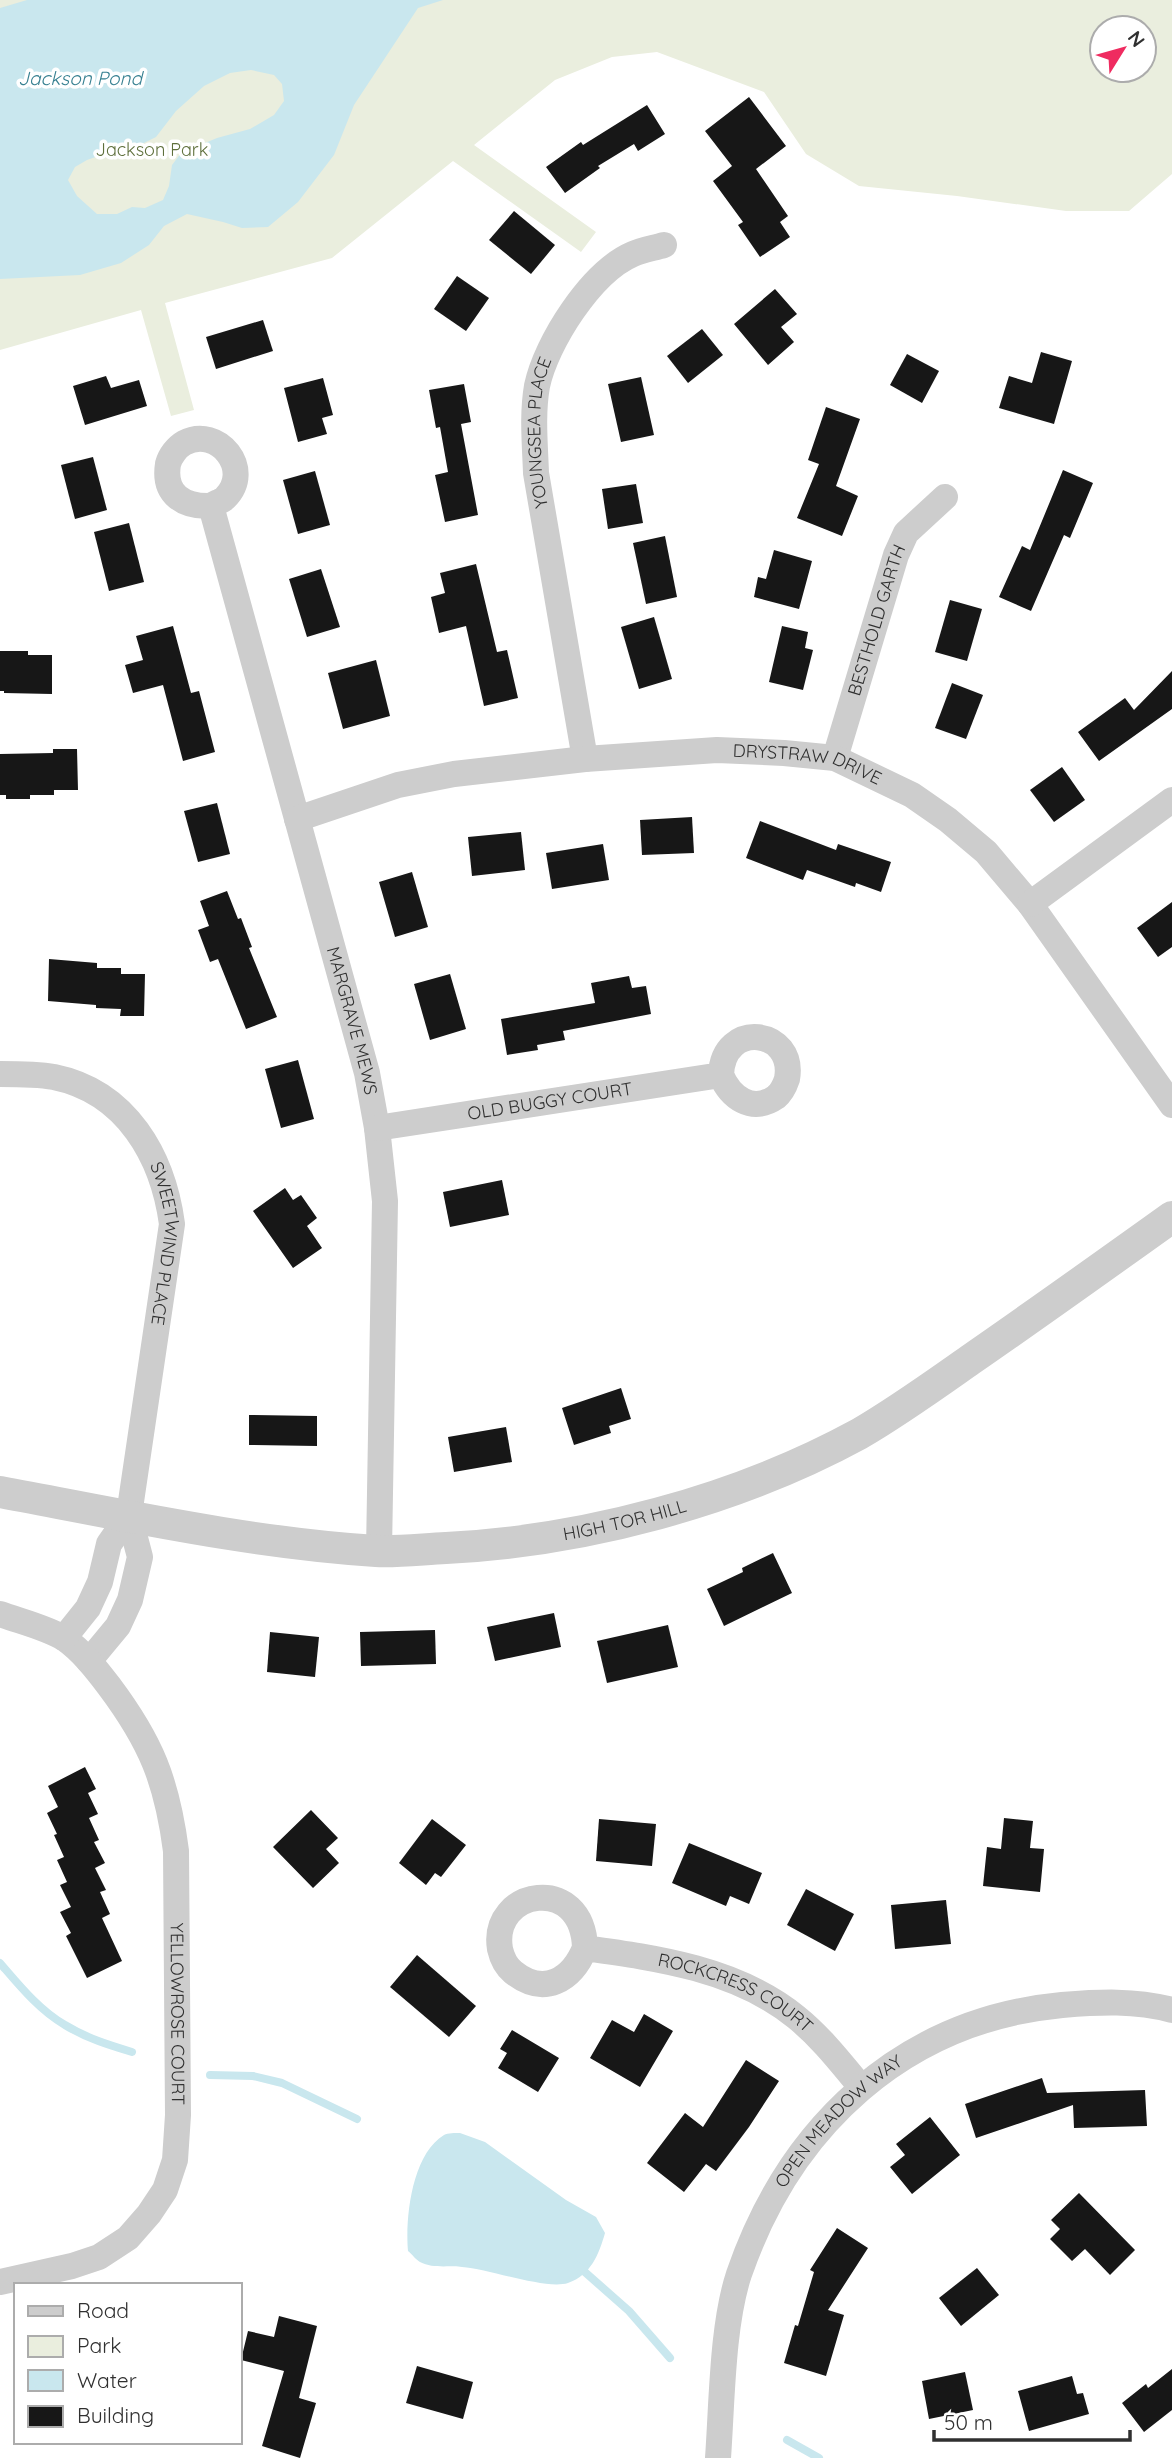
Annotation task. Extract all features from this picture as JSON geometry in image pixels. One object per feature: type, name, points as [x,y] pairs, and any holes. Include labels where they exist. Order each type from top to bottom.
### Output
[{"type":"street","name":"YOUNGSEA PLACE","points":[[584,759],[536,473],[534,426],[537,385],[564,324],[590,286],[611,267],[633,254],[664,245]]},
{"type":"street","name":"BESTHOLD GARTH","points":[[835,758],[896,555],[906,533],[944,497]]},
{"type":"street","name":"MARGRAVE MEWS","points":[[211,506],[367,1073],[377,1128],[385,1201],[379,1551]]},
{"type":"street","name":"DRYSTRAW DRIVE","points":[[297,819],[398,785],[454,774],[584,759],[717,750],[835,758],[912,794],[986,852],[1030,904],[1172,1105]]},
{"type":"street","points":[[1030,904],[1172,800]]},
{"type":"street","name":"SWEETWIND PLACE","points":[[0,1074],[55,1077],[108,1101],[148,1145],[168,1197],[172,1224],[129,1515]]},
{"type":"street","name":"OLD BUGGY COURT","points":[[377,1128],[721,1075]]},
{"type":"street","name":"HIGH TOR HILL","points":[[0,1492],[278,1541],[379,1551],[480,1546],[555,1538],[702,1500],[793,1465],[858,1434],[914,1399],[1172,1217]]},
{"type":"street","points":[[0,1614],[64,1638],[88,1608],[100,1582],[109,1544],[129,1515]]},
{"type":"street","points":[[89,1661],[118,1626],[130,1600],[140,1557],[129,1515]]},
{"type":"street","name":"YELLOWROSE COURT","points":[[0,2282],[99,2258],[128,2238],[165,2190],[175,2160],[178,2115],[177,1875],[170,1809],[147,1744],[130,1714],[89,1661],[64,1638]]},
{"type":"street","name":"ROCKCRESS COURT","points":[[585,1948],[648,1957],[717,1975],[762,1994],[794,2015],[821,2040],[861,2087]]},
{"type":"street","name":"OPEN MEADOW WAY","points":[[718,2458],[729,2327],[738,2277],[774,2194],[828,2119],[861,2087],[904,2058],[948,2034],[990,2018],[1033,2008],[1114,2001],[1172,2010]]},
{"type":"green space","name":"Jackson Park","points":[[0,0],[1172,0],[1172,174],[1129,211],[1066,211],[859,186],[806,154],[764,92],[657,52],[612,57],[555,80],[474,145],[596,232],[581,252],[453,161],[332,258],[165,303],[194,410],[171,416],[141,310],[0,350]]},
{"type":"water","name":"Jackson Pond","points":[[27,0],[443,0],[418,8],[354,105],[334,155],[298,202],[268,227],[242,228],[187,214],[164,226],[149,245],[121,263],[80,275],[0,279],[0,8]],"holes":[[[251,70],[274,75],[282,84],[284,101],[274,115],[250,129],[217,138],[181,153],[172,165],[169,186],[163,200],[145,208],[132,207],[117,214],[97,214],[77,196],[68,180],[75,167],[87,160],[118,149],[132,149],[156,137],[176,111],[204,86],[230,73]]]},
{"type":"water","points":[[460,2133],[485,2142],[566,2200],[596,2217],[605,2233],[597,2256],[583,2275],[568,2283],[546,2284],[457,2266],[425,2264],[408,2251],[410,2205],[424,2156],[444,2135]]},
{"type":"building","points":[[749,97],[786,146],[756,169],[788,216],[780,222],[790,237],[760,257],[738,225],[743,222],[713,181],[732,166],[705,131]]},
{"type":"building","points":[[647,105],[665,134],[638,151],[634,144],[598,166],[600,168],[565,193],[546,167],[581,142],[583,145]]},
{"type":"building","points":[[514,211],[555,245],[531,274],[489,240]]},
{"type":"building","points":[[457,276],[489,298],[466,331],[434,309]]},
{"type":"building","points":[[775,289],[797,314],[781,327],[794,342],[768,365],[734,324]]},
{"type":"building","points":[[263,320],[273,351],[216,369],[206,337]]},
{"type":"building","points":[[702,329],[723,355],[688,383],[667,356]]},
{"type":"building","points":[[1041,352],[1072,361],[1054,424],[999,408],[1009,376],[1032,383]]},
{"type":"building","points":[[907,354],[939,371],[922,403],[890,385]]},
{"type":"building","points":[[106,376],[111,388],[139,380],[147,406],[85,425],[73,386]]},
{"type":"building","points":[[641,377],[654,435],[621,442],[608,384]]},
{"type":"building","points":[[323,378],[333,415],[322,418],[327,434],[298,442],[284,388]]},
{"type":"building","points":[[464,384],[471,422],[461,424],[478,515],[445,522],[435,475],[448,472],[440,427],[436,428],[429,390]]},
{"type":"building","points":[[826,407],[860,419],[836,486],[858,496],[842,536],[797,518],[819,464],[808,460]]},
{"type":"building","points":[[93,457],[107,510],[75,519],[61,465]]},
{"type":"building","points":[[1063,470],[1093,483],[1070,538],[1064,535],[1031,611],[999,597],[1022,546],[1030,550]]},
{"type":"building","points":[[315,471],[330,525],[298,534],[283,480]]},
{"type":"building","points":[[636,484],[643,523],[608,529],[602,489]]},
{"type":"building","points":[[129,523],[144,582],[109,591],[94,532]]},
{"type":"building","points":[[665,536],[677,597],[646,604],[633,543]]},
{"type":"building","points":[[774,550],[812,561],[799,609],[754,597],[758,577],[766,579]]},
{"type":"building","points":[[476,564],[497,652],[507,650],[518,698],[484,706],[466,626],[439,633],[431,597],[445,593],[440,573]]},
{"type":"building","points":[[321,569],[340,627],[307,637],[289,579]]},
{"type":"building","points":[[950,600],[982,609],[967,661],[935,652]]},
{"type":"building","points":[[654,617],[672,679],[639,689],[621,627]]},
{"type":"building","points":[[173,626],[191,693],[199,691],[215,752],[183,761],[163,685],[133,693],[125,665],[143,660],[136,636]]},
{"type":"building","points":[[782,626],[808,632],[805,648],[813,650],[803,690],[769,682]]},
{"type":"building","points":[[0,651],[28,651],[28,655],[52,655],[52,694],[0,691]]},
{"type":"building","points":[[376,660],[390,716],[343,729],[328,673]]},
{"type":"building","points":[[1172,671],[1172,709],[1099,761],[1078,732],[1125,698],[1134,710]]},
{"type":"building","points":[[952,683],[983,695],[966,739],[935,728]]},
{"type":"building","points":[[53,749],[77,749],[78,790],[54,790],[54,795],[30,795],[30,799],[6,799],[6,795],[0,795],[0,754],[53,753]]},
{"type":"building","points":[[1062,767],[1085,800],[1054,822],[1030,790]]},
{"type":"building","points":[[217,803],[230,854],[198,862],[184,811]]},
{"type":"building","points":[[692,817],[694,853],[642,855],[640,820]]},
{"type":"building","points":[[760,821],[836,850],[838,844],[891,862],[881,892],[856,883],[855,887],[807,870],[803,880],[746,858]]},
{"type":"building","points":[[521,832],[525,870],[472,876],[468,837]]},
{"type":"building","points":[[603,844],[609,880],[552,889],[546,853]]},
{"type":"building","points":[[412,872],[428,927],[395,937],[379,882]]},
{"type":"building","points":[[227,891],[238,919],[241,918],[252,947],[249,948],[277,1017],[246,1029],[218,959],[210,962],[198,930],[209,926],[200,901]]},
{"type":"building","points":[[1172,902],[1172,947],[1158,957],[1137,928]]},
{"type":"building","points":[[49,959],[97,963],[97,968],[121,968],[121,974],[145,974],[144,1016],[120,1016],[121,1009],[48,1001]]},
{"type":"building","points":[[450,974],[466,1029],[430,1040],[414,984]]},
{"type":"building","points":[[629,976],[632,988],[646,986],[651,1014],[563,1031],[565,1040],[537,1045],[538,1050],[507,1055],[501,1019],[595,1003],[591,983]]},
{"type":"building","points":[[298,1060],[314,1119],[281,1128],[265,1069]]},
{"type":"building","points":[[502,1180],[509,1215],[450,1227],[443,1192]]},
{"type":"building","points":[[285,1188],[293,1200],[301,1195],[317,1218],[307,1226],[322,1248],[293,1268],[253,1211]]},
{"type":"building","points":[[621,1388],[631,1419],[609,1426],[611,1433],[574,1445],[562,1408]]},
{"type":"building","points":[[249,1415],[317,1416],[317,1446],[249,1445]]},
{"type":"building","points":[[506,1427],[512,1462],[454,1472],[448,1437]]},
{"type":"building","points":[[773,1553],[792,1593],[724,1626],[707,1589],[743,1572],[742,1568]]},
{"type":"building","points":[[554,1613],[561,1647],[495,1661],[487,1627]]},
{"type":"building","points":[[668,1625],[678,1667],[607,1683],[597,1641]]},
{"type":"building","points":[[435,1630],[436,1664],[361,1666],[360,1632]]},
{"type":"building","points":[[270,1632],[319,1637],[315,1677],[267,1672]]},
{"type":"building","points":[[85,1767],[96,1789],[88,1793],[98,1814],[89,1818],[99,1840],[94,1842],[105,1863],[95,1868],[106,1890],[100,1892],[110,1914],[102,1918],[122,1961],[87,1978],[66,1936],[71,1933],[60,1912],[71,1907],[60,1885],[67,1882],[57,1860],[64,1857],[47,1813],[58,1807],[48,1786]]},
{"type":"building","points":[[311,1810],[338,1838],[326,1849],[339,1863],[313,1888],[273,1847]]},
{"type":"building","points":[[1004,1818],[1033,1821],[1030,1848],[1044,1849],[1040,1892],[983,1886],[987,1847],[1001,1849]]},
{"type":"building","points":[[432,1819],[466,1845],[441,1877],[435,1873],[426,1885],[399,1863]]},
{"type":"building","points":[[599,1819],[656,1824],[652,1866],[596,1861]]},
{"type":"building","points":[[689,1843],[762,1873],[749,1904],[730,1896],[726,1906],[672,1883]]},
{"type":"building","points":[[806,1889],[854,1914],[835,1951],[787,1925]]},
{"type":"building","points":[[946,1900],[951,1944],[895,1949],[891,1905]]},
{"type":"building","points":[[417,1955],[476,2006],[449,2037],[390,1987]]},
{"type":"building","points":[[644,2014],[673,2031],[640,2087],[590,2058],[612,2020],[634,2032]]},
{"type":"building","points":[[512,2030],[559,2058],[538,2092],[498,2068],[507,2053],[500,2049]]},
{"type":"building","points":[[746,2060],[779,2081],[716,2171],[706,2164],[684,2192],[647,2163],[685,2113],[703,2127]]},
{"type":"building","points":[[1042,2078],[1047,2093],[1145,2090],[1147,2126],[1074,2128],[1073,2105],[976,2138],[965,2104]]},
{"type":"building","points":[[930,2117],[960,2155],[912,2194],[890,2167],[905,2155],[896,2144]]},
{"type":"building","points":[[1079,2193],[1135,2250],[1110,2275],[1085,2249],[1072,2261],[1050,2239],[1060,2229],[1051,2220]]},
{"type":"building","points":[[837,2228],[868,2248],[828,2310],[844,2315],[826,2376],[784,2363],[814,2272],[810,2270]]},
{"type":"building","points":[[977,2268],[999,2295],[961,2326],[939,2298]]},
{"type":"building","points":[[279,2316],[317,2326],[299,2398],[316,2403],[300,2458],[262,2446],[284,2371],[242,2360],[248,2331],[274,2337]]},
{"type":"building","points":[[417,2366],[473,2382],[463,2419],[406,2403]]},
{"type":"building","points":[[1172,2369],[1172,2410],[1144,2432],[1122,2403],[1146,2384],[1148,2388]]},
{"type":"building","points":[[965,2372],[973,2410],[929,2419],[922,2381]]},
{"type":"building","points":[[1072,2376],[1077,2394],[1083,2393],[1089,2414],[1029,2431],[1018,2391]]},
{"type":"waterway","points":[[0,1963],[30,1997],[56,2019],[89,2037],[132,2052]]},
{"type":"waterway","points":[[210,2075],[253,2076],[282,2083],[357,2119]]},
{"type":"waterway","points":[[578,2266],[629,2311],[670,2358]]},
{"type":"waterway","points":[[787,2440],[819,2458]]}]
